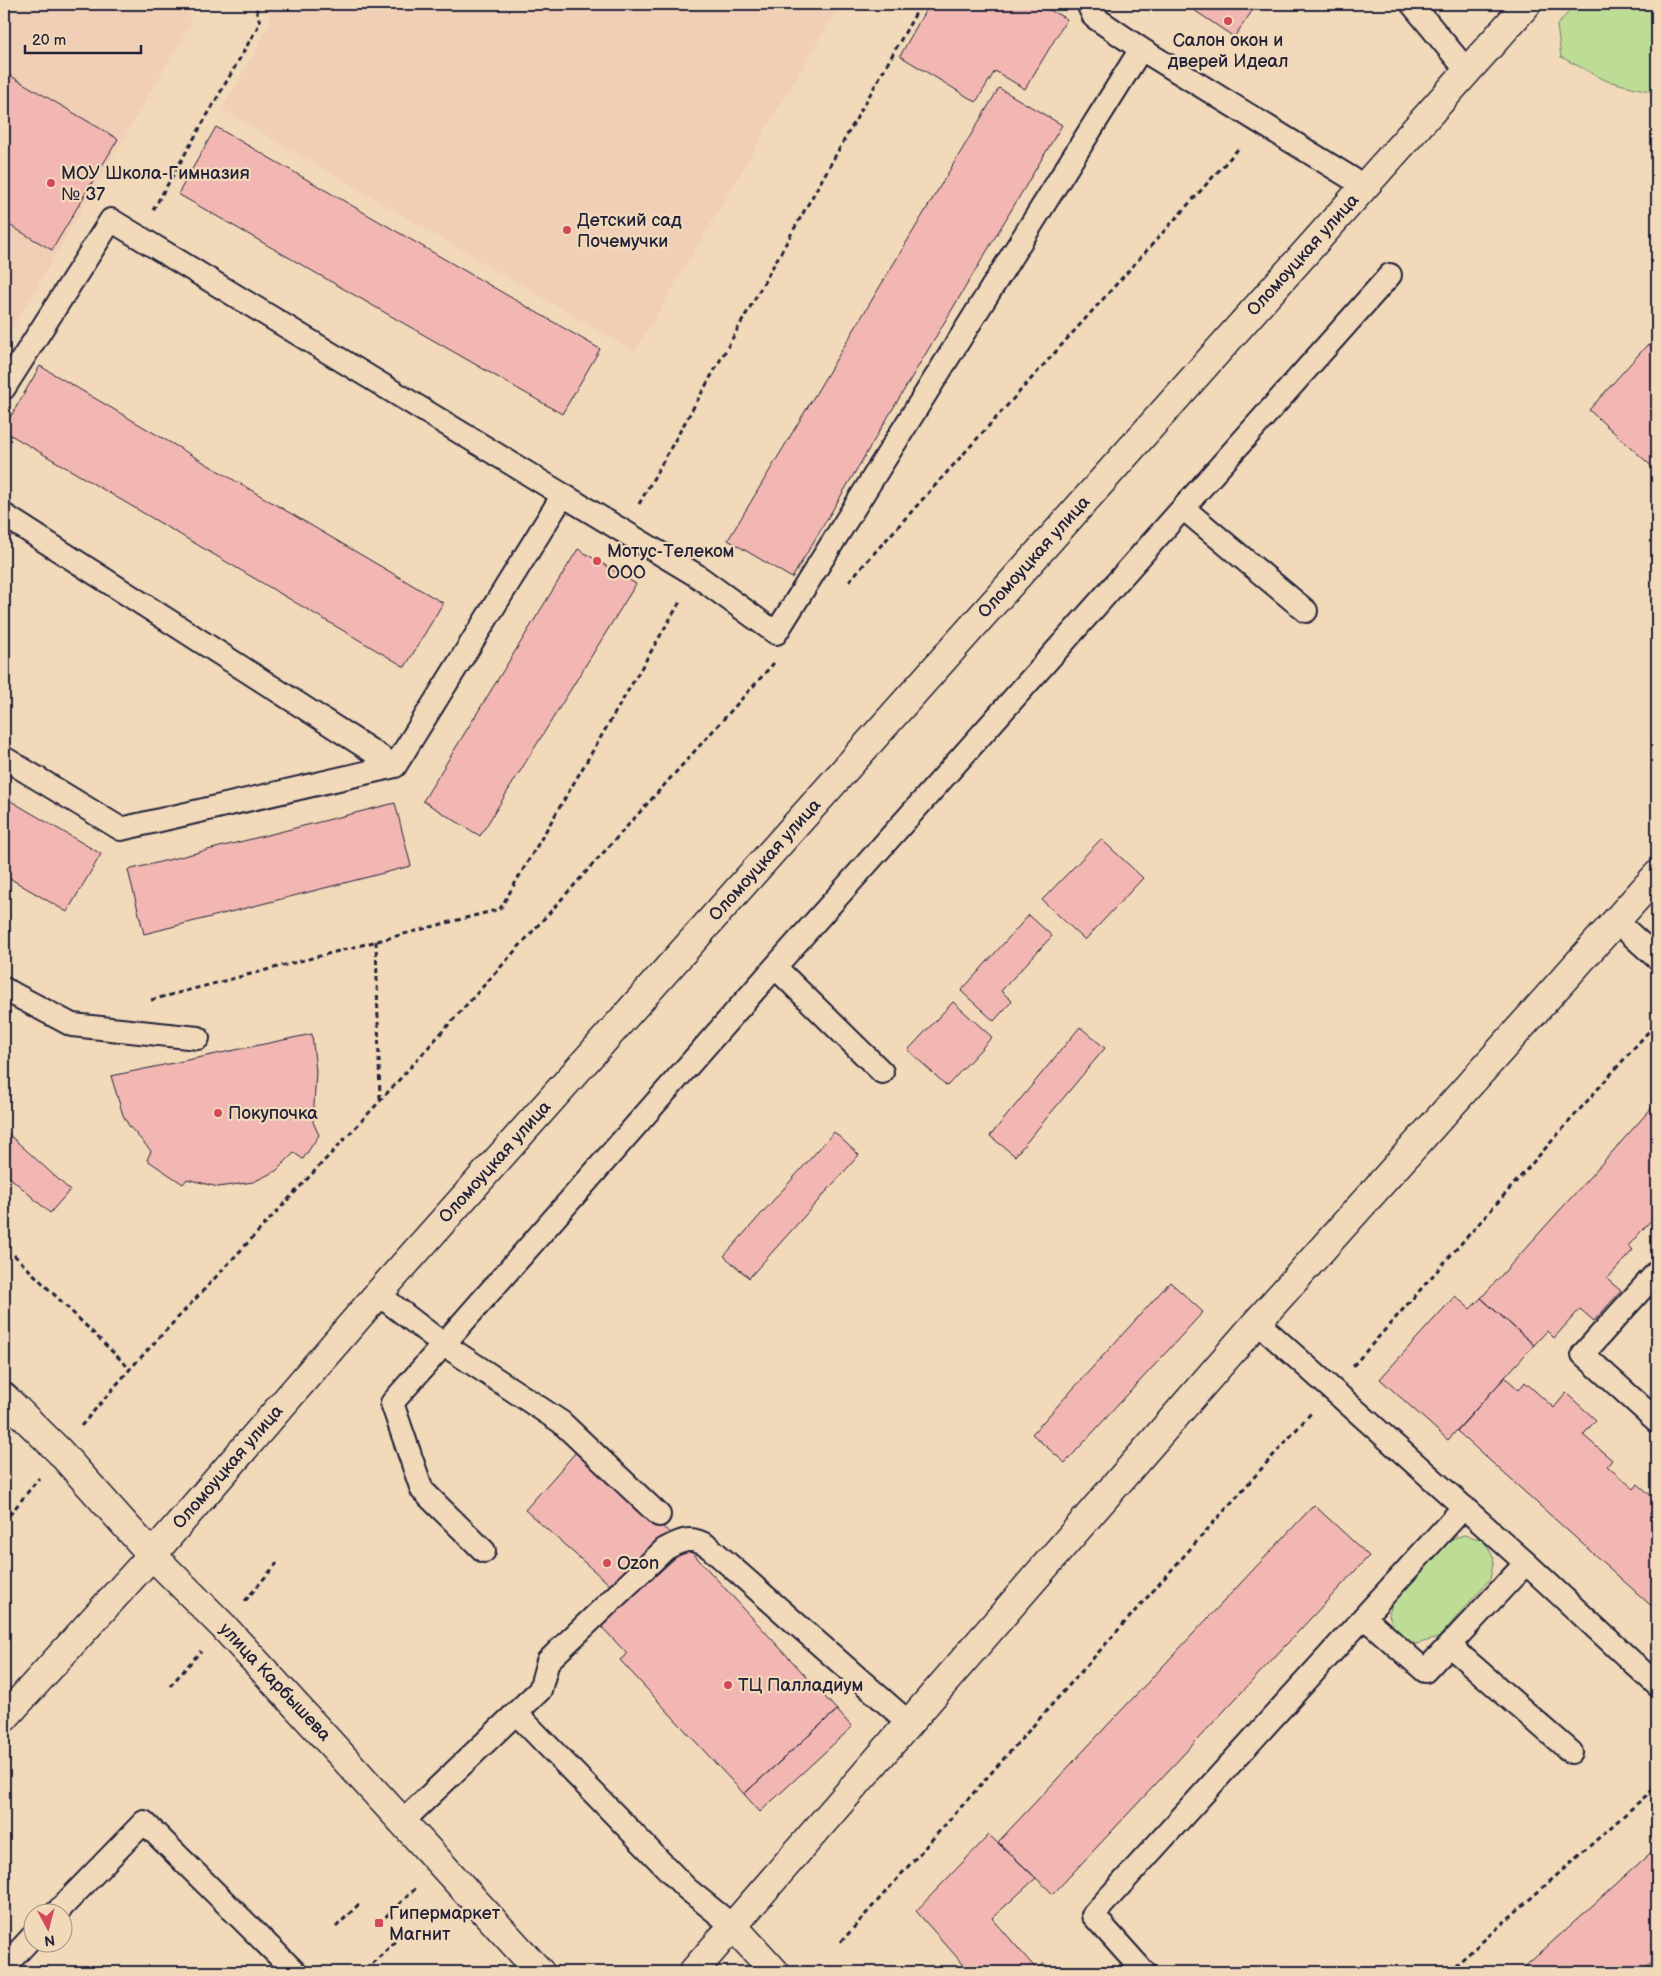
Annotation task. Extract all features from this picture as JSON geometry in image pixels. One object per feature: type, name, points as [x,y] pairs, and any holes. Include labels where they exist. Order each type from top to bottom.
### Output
[{"type":"street","name":"Оломоуцкая улица","points":[[4,1718],[152,1555],[378,1294],[1527,4]]},
{"type":"street","points":[[693,1972],[1257,1322],[1657,875]]},
{"type":"street","name":"улица Карбышева","points":[[4,1398],[59,1451],[152,1555],[223,1626],[403,1820],[540,1972]]},
{"type":"street","points":[[734,1926],[775,1972]]},
{"type":"lane","points":[[1088,4],[1094,17],[1141,49],[1364,186]]},
{"type":"lane","points":[[1412,4],[1468,72]]},
{"type":"lane","points":[[4,388],[111,220],[696,575],[776,633],[1141,49]]},
{"type":"lane","points":[[484,1551],[422,1490],[392,1403],[775,967],[1390,275]]},
{"type":"lane","points":[[4,758],[120,829],[394,766],[563,495]]},
{"type":"lane","points":[[1183,508],[1306,611]]},
{"type":"lane","points":[[4,515],[394,766]]},
{"type":"lane","points":[[1616,921],[1657,958]]},
{"type":"lane","points":[[775,967],[882,1072]]},
{"type":"lane","points":[[4,989],[72,1025],[198,1038]]},
{"type":"lane","points":[[1657,1272],[1583,1354],[1657,1421]]},
{"type":"lane","points":[[378,1294],[443,1344],[561,1422],[659,1514]]},
{"type":"lane","points":[[1257,1322],[1526,1562],[1657,1685]]},
{"type":"lane","points":[[1144,1972],[1093,1916],[1464,1507]]},
{"type":"lane","points":[[403,1820],[540,1690],[548,1660],[665,1549],[681,1540],[698,1540],[709,1547],[909,1723]]},
{"type":"lane","points":[[1364,1617],[1425,1671],[1526,1562]]},
{"type":"lane","points":[[1449,1645],[1571,1752]]},
{"type":"lane","points":[[516,1712],[686,1888],[734,1926]]},
{"type":"lane","points":[[65,1904],[144,1822],[295,1972]]},
{"type":"lane","points":[[4,1967],[22,1948]]},
{"type":"path","points":[[138,236],[260,23],[255,4]]},
{"type":"path","points":[[624,532],[920,4]]},
{"type":"path","points":[[150,1000],[500,909],[696,575]]},
{"type":"path","points":[[4,1522],[59,1451],[130,1369],[380,1100],[376,941]]},
{"type":"path","points":[[841,1942],[1657,1022]]},
{"type":"path","points":[[14,1255],[130,1369]]},
{"type":"path","points":[[259,1584],[277,1563]]},
{"type":"path","points":[[1448,1972],[1657,1786]]},
{"type":"path","points":[[379,1923],[441,1863]]},
{"type":"path","points":[[336,1927],[360,1903]]},
{"type":"path","points":[[372,1964],[396,1941]]},
{"type":"shaded area","name":"МОУ Школа-Гимназия № 37","points":[[4,4],[185,4],[191,23],[4,343]]},
{"type":"shaded area","name":"Детский сад Почемучки","points":[[267,4],[840,4],[635,352],[222,109],[271,23]]},
{"type":"green space","points":[[1576,4],[1657,4],[1657,93],[1607,81],[1561,57],[1557,25]]},
{"type":"green space","points":[[1464,1535],[1484,1540],[1494,1559],[1490,1579],[1438,1638],[1416,1644],[1397,1635],[1389,1615],[1393,1598],[1444,1541]]},
{"type":"building","points":[[929,4],[1038,4],[1067,19],[1025,89],[995,71],[976,102],[900,56]]},
{"type":"building","name":"Салон окон и дверей Идеал","points":[[1185,4],[1257,4],[1234,37]]},
{"type":"building","points":[[4,72],[118,139],[52,250],[4,222]]},
{"type":"building","points":[[999,88],[1062,125],[792,578],[728,540]]},
{"type":"building","points":[[216,127],[600,349],[562,414],[178,194]]},
{"type":"building","points":[[1648,344],[1657,352],[1657,471],[1589,410]]},
{"type":"building","points":[[40,366],[443,603],[405,667],[4,431]]},
{"type":"building","points":[[578,549],[636,584],[480,836],[423,801]]},
{"type":"building","points":[[4,797],[101,854],[67,912],[4,875]]},
{"type":"building","points":[[395,803],[411,866],[144,934],[128,870]]},
{"type":"building","points":[[1101,839],[1143,878],[1085,940],[1042,900]]},
{"type":"building","points":[[1029,915],[1052,936],[1001,991],[1012,1001],[994,1021],[961,991]]},
{"type":"building","points":[[953,1002],[992,1037],[947,1086],[908,1050]]},
{"type":"building","points":[[1080,1027],[1105,1048],[1015,1156],[990,1136]]},
{"type":"building","name":"Покупочка","points":[[312,1034],[316,1071],[313,1122],[319,1135],[303,1159],[294,1153],[276,1171],[253,1182],[218,1187],[187,1179],[183,1184],[147,1160],[151,1151],[129,1126],[123,1115],[111,1076]]},
{"type":"building","points":[[1657,1102],[1657,1224],[1652,1219],[1628,1246],[1633,1250],[1607,1279],[1621,1291],[1594,1321],[1580,1309],[1554,1338],[1547,1331],[1534,1345],[1481,1298]]},
{"type":"building","points":[[4,1130],[70,1190],[50,1213],[4,1172]]},
{"type":"building","points":[[834,1132],[859,1155],[749,1278],[724,1256]]},
{"type":"building","points":[[1170,1282],[1203,1312],[1065,1463],[1032,1434]]},
{"type":"building","points":[[1455,1296],[1470,1309],[1481,1298],[1534,1345],[1448,1440],[1380,1379]]},
{"type":"building","points":[[1505,1377],[1519,1390],[1525,1382],[1554,1408],[1566,1393],[1596,1420],[1583,1435],[1612,1460],[1607,1466],[1634,1489],[1638,1484],[1657,1501],[1657,1611],[1457,1431]]},
{"type":"building","points":[[577,1451],[670,1533],[618,1592],[525,1510]]},
{"type":"building","points":[[1314,1505],[1369,1556],[1053,1894],[998,1842]]},
{"type":"building","name":"ТЦ Палладиум","points":[[687,1547],[837,1710],[744,1794],[620,1660],[627,1654],[601,1626]]},
{"type":"building","points":[[837,1710],[852,1727],[760,1812],[744,1794]]},
{"type":"building","points":[[989,1835],[1036,1878],[992,1918],[1037,1970],[1034,1972],[970,1972],[916,1911]]},
{"type":"building","points":[[1657,1847],[1657,1956],[1640,1972],[1519,1972]]},
{"type":"building","points":[[1044,1963],[1052,1972],[1034,1972],[1037,1970]]},
{"type":"place","name":"Салон окон и дверей Идеал","points":[[1228,21]]},
{"type":"place","name":"МОУ Школа-Гимназия № 37","points":[[51,183]]},
{"type":"place","name":"Детский сад Почемучки","points":[[567,230]]},
{"type":"place","name":"Мотус-Телеком ООО","points":[[597,561]]},
{"type":"place","name":"Покупочка","points":[[218,1113]]},
{"type":"place","name":"Ozon","points":[[607,1563]]},
{"type":"place","name":"ТЦ Палладиум","points":[[728,1685]]},
{"type":"place","name":"Гипермаркет Магнит","points":[[379,1923]]}]
